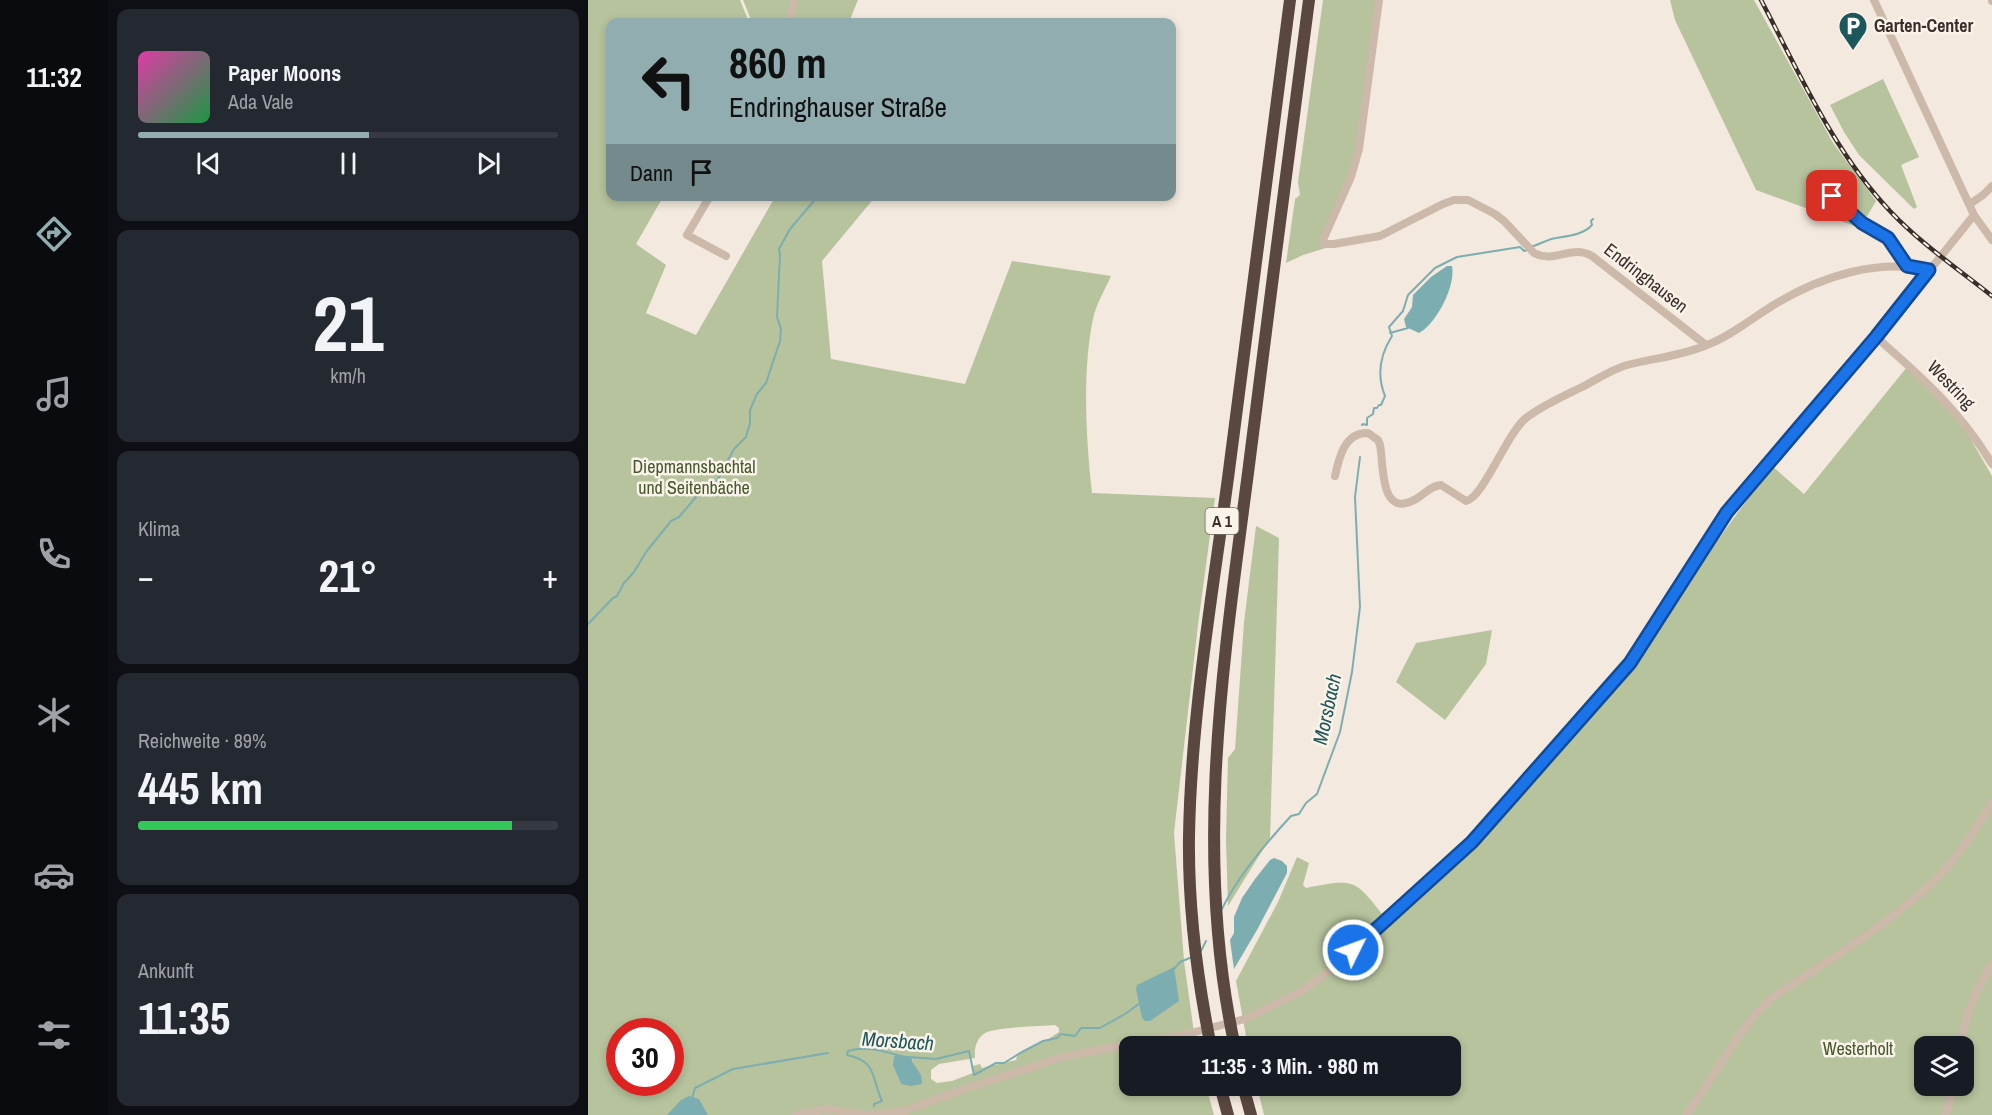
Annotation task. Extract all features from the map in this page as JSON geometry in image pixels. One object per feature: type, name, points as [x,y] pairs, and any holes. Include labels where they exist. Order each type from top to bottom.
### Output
[{"type":"highway","points":[[1282,0],[1285,41]]},
{"type":"highway","name":"A 1","points":[[1209,1036],[1202,999],[1191,899],[1189,837],[1192,781],[1206,643],[1290,0]]},
{"type":"highway","name":"A 1","points":[[1233,1036],[1222,975],[1217,929],[1214,868],[1215,782],[1228,628],[1309,0]]},
{"type":"highway","points":[[1304,33],[1315,0]]},
{"type":"highway","points":[[1222,1096],[1228,1115]]},
{"type":"highway","points":[[1246,1096],[1251,1115]]},
{"type":"street","points":[[790,18],[794,0]]},
{"type":"street","name":"Endringhausen","points":[[1379,0],[1359,149],[1351,177],[1323,244],[1380,236],[1454,200],[1468,200],[1499,217],[1539,256],[1554,257],[1578,250],[1592,256],[1706,345]]},
{"type":"street","points":[[1874,0],[1974,215],[1992,240]]},
{"type":"street","points":[[1970,204],[1992,186]]},
{"type":"street","points":[[1832,196],[1862,223],[1888,238],[1907,266]]},
{"type":"street","points":[[707,201],[687,235],[726,256]]},
{"type":"street","points":[[796,1115],[825,1109],[869,1115],[904,1111],[1062,1058],[1191,1033],[1245,1019],[1302,991],[1323,976],[1472,842],[1630,663],[1727,512],[1876,337],[1974,215]]},
{"type":"street","points":[[1335,476],[1340,454],[1346,443],[1357,435],[1368,433],[1374,435],[1380,445],[1384,484],[1392,499],[1403,503],[1410,502],[1433,486],[1440,485],[1466,501],[1471,500],[1479,491],[1516,428],[1540,408],[1622,367],[1672,356],[1706,345],[1735,331],[1784,299],[1824,281],[1857,270],[1907,266],[1931,267]]},
{"type":"street","name":"Westring","points":[[1876,337],[1922,378],[1961,418],[1992,464]]},
{"type":"street","points":[[1686,1115],[1749,1021],[1763,1005],[1875,930],[1917,897],[1962,848],[1992,802]]},
{"type":"street","points":[[1962,1036],[1969,1005],[1992,964]]},
{"type":"street","points":[[1946,1115],[1951,1096]]},
{"type":"green space","name":"Diepmannsbachtal und Seitenbäche","points":[[588,0],[740,0],[747,18],[606,18],[606,201],[661,201],[636,244],[666,265],[646,313],[696,335],[773,201],[872,201],[822,261],[831,359],[965,384],[1012,261],[1111,276],[1094,313],[1087,361],[1087,428],[1092,493],[1215,498],[1174,833],[1184,961],[1194,1036],[1119,1036],[1119,1096],[1209,1096],[1214,1115],[588,1115]],"holes":[[[1055,1025],[1059,1028],[1059,1032],[1018,1053],[1016,1060],[982,1068],[980,1064],[973,1066],[973,1073],[952,1081],[937,1083],[931,1079],[931,1070],[939,1064],[975,1058],[976,1044],[985,1033],[1008,1028]],[[912,1059],[913,1063],[901,1084],[895,1068]]]},
{"type":"green space","points":[[743,0],[858,0],[851,18],[750,18]]},
{"type":"green space","points":[[1323,0],[1378,0],[1356,158],[1320,240],[1329,247],[1286,263],[1295,199],[1300,195],[1298,182]]},
{"type":"green space","points":[[1670,0],[1754,0],[1833,143],[1876,201],[1860,228],[1756,190],[1675,20]]},
{"type":"green space","points":[[1883,79],[1919,157],[1901,165],[1917,207],[1914,209],[1859,155],[1830,105]]},
{"type":"green space","name":"Westerholt","points":[[1907,367],[1959,419],[1992,476],[1992,1115],[1264,1115],[1259,1096],[1461,1096],[1461,1036],[1246,1036],[1236,981],[1278,902],[1297,857],[1309,863],[1303,885],[1306,888],[1337,883],[1355,885],[1369,897],[1388,921],[1474,844],[1645,649],[1684,586],[1772,466],[1804,494]]},
{"type":"green space","points":[[1256,526],[1279,538],[1270,838],[1228,906],[1226,840],[1228,758],[1235,749],[1244,622]]},
{"type":"green space","points":[[1492,630],[1486,664],[1445,720],[1396,682],[1416,643]]},
{"type":"water","points":[[1447,266],[1452,266],[1451,284],[1432,322],[1419,333],[1406,327],[1404,319],[1412,307],[1413,295],[1431,277]]},
{"type":"water","points":[[1274,858],[1287,866],[1287,873],[1234,969],[1230,940],[1234,933],[1234,917],[1242,898],[1270,860]]},
{"type":"water","points":[[1174,967],[1179,1001],[1150,1021],[1145,1021],[1142,1018],[1137,985]]},
{"type":"water","points":[[897,1054],[911,1057],[921,1075],[922,1084],[911,1086],[901,1084],[893,1065]]},
{"type":"water","points":[[689,1096],[699,1099],[708,1115],[667,1115],[681,1100]]},
{"type":"waterway","points":[[588,624],[617,596],[646,552],[671,521],[679,517],[696,497],[711,488],[717,481],[734,449],[746,437],[750,423],[750,410],[757,394],[766,383],[780,341],[781,329],[777,317],[779,249],[790,229],[814,201]]},
{"type":"waterway","name":"Morsbach","points":[[1533,246],[1580,233],[1592,225],[1593,219]]},
{"type":"waterway","name":"Morsbach","points":[[1362,425],[1367,425],[1367,418],[1373,414],[1374,408],[1381,405],[1385,396],[1380,372],[1382,358],[1392,336],[1389,327],[1403,311],[1408,295],[1435,268],[1457,257],[1520,247],[1524,251],[1527,250]]},
{"type":"waterway","name":"Morsbach","points":[[1390,333],[1408,328]]},
{"type":"waterway","name":"Morsbach","points":[[1221,911],[1235,886],[1262,849],[1291,816],[1299,814],[1306,803],[1317,794],[1340,732],[1352,672],[1360,607],[1355,497],[1360,457]]},
{"type":"waterway","name":"Morsbach","points":[[1201,951],[1206,941]]},
{"type":"waterway","name":"Morsbach","points":[[1174,969],[1180,962],[1192,957]]},
{"type":"waterway","name":"Morsbach","points":[[908,1057],[936,1059],[969,1051],[974,1075],[996,1063],[1004,1063],[1043,1041],[1057,1038],[1061,1034],[1075,1036],[1081,1028],[1100,1028],[1140,1003]]},
{"type":"waterway","name":"Morsbach","points":[[847,1055],[848,1051],[866,1049],[897,1055]]},
{"type":"waterway","name":"Morsbach","points":[[692,1099],[695,1088],[733,1069],[828,1053]]},
{"type":"waterway","points":[[847,1055],[864,1061],[872,1071],[882,1101],[874,1106]]},
{"type":"railway","points":[[1761,0],[1818,110],[1851,163],[1870,188],[1914,234],[1992,296]]},
{"type":"place","name":"Garten-Center","points":[[1853,52]]},
{"type":"route","points":[[1353,950],[1472,842],[1630,663],[1727,512],[1876,337],[1929,270],[1907,266],[1888,238],[1862,223],[1832,196]]}]
